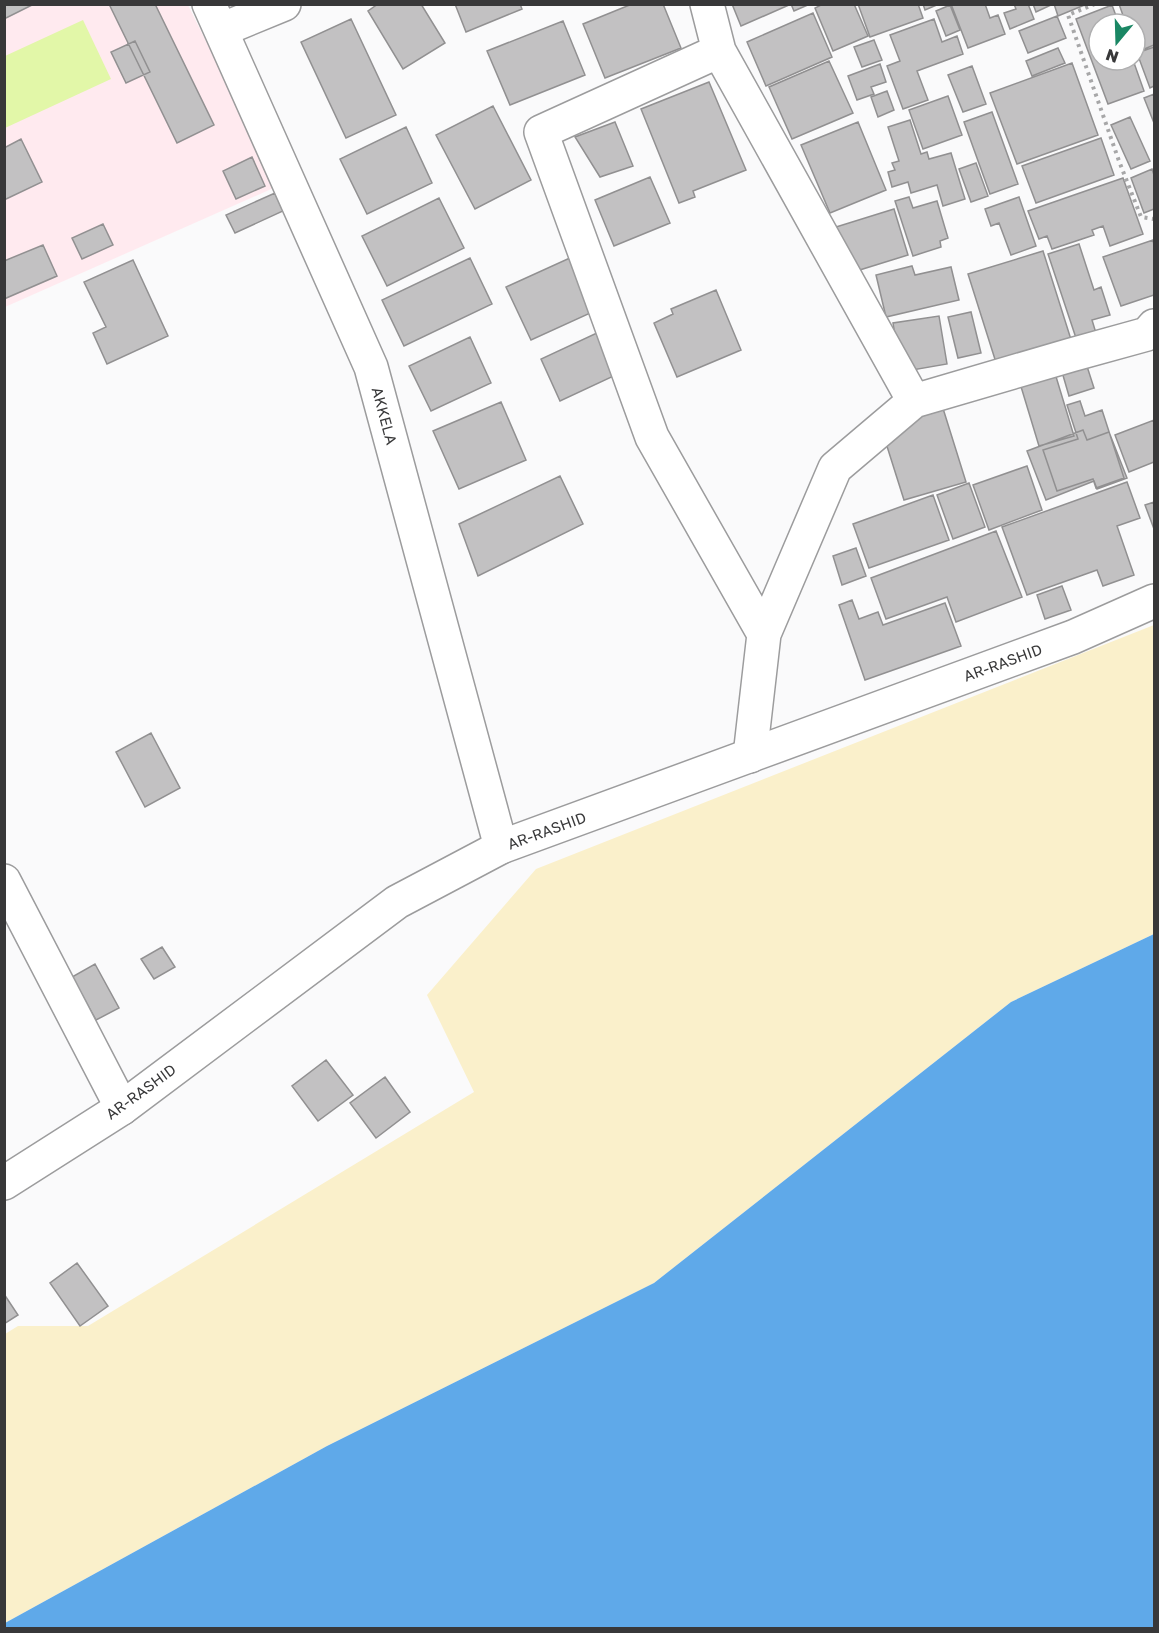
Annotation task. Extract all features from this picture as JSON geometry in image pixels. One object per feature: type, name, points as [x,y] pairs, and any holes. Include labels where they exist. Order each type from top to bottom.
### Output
[{"type":"street","points":[[215,17],[284,4]]},
{"type":"street","points":[[707,4],[719,51],[914,401]]},
{"type":"street","name":"AKKELA","points":[[215,17],[371,366],[501,848]]},
{"type":"street","points":[[719,51],[541,132],[652,437],[764,634]]},
{"type":"street","points":[[750,756],[764,634],[835,468],[914,401],[1147,334],[1155,326]]},
{"type":"street","name":"AR-RASHID","points":[[4,1183],[122,1108],[397,902],[501,848],[1073,637],[1155,601]]},
{"type":"street","points":[[4,881],[122,1108]]},
{"type":"path","points":[[1095,4],[1068,15],[1141,218],[1155,219]]},
{"type":"shaded area","points":[[5,5],[188,5],[278,186],[5,307]]},
{"type":"green space","points":[[83,20],[111,79],[5,128],[5,56]]},
{"type":"sand","points":[[1154,625],[1154,934],[1011,1002],[654,1283],[327,1446],[5,1623],[5,1334],[18,1326],[88,1326],[474,1092],[427,995],[536,869]]},
{"type":"water","points":[[1154,934],[1154,1628],[5,1628],[5,1623],[327,1446],[654,1283],[1011,1002]]},
{"type":"building","points":[[4,4],[34,4],[4,19]]},
{"type":"building","points":[[109,4],[155,4],[214,125],[177,143]]},
{"type":"building","points":[[378,4],[421,4],[445,43],[403,69],[368,11]]},
{"type":"building","points":[[455,4],[520,4],[522,9],[466,32]]},
{"type":"building","points":[[632,4],[663,4],[681,48],[605,78],[583,24]]},
{"type":"building","points":[[732,4],[789,4],[789,5],[741,26]]},
{"type":"building","points":[[791,4],[810,4],[794,11]]},
{"type":"building","points":[[823,4],[854,4],[868,36],[833,51],[815,8]]},
{"type":"building","points":[[858,4],[918,4],[923,18],[870,37]]},
{"type":"building","points":[[923,4],[939,4],[925,10]]},
{"type":"building","points":[[951,4],[985,4],[990,18],[998,15],[1005,34],[968,48]]},
{"type":"building","points":[[1014,4],[1028,4],[1034,19],[1010,29],[1004,13],[1016,9]]},
{"type":"building","points":[[1033,4],[1050,4],[1051,5],[1036,12]]},
{"type":"building","points":[[1054,4],[1087,4],[1058,16]]},
{"type":"building","points":[[1119,4],[1154,4],[1154,45],[1147,48],[1147,12],[1122,12]]},
{"type":"building","points":[[950,5],[960,30],[946,36],[936,11]]},
{"type":"building","points":[[1112,5],[1115,12],[1094,12]]},
{"type":"building","points":[[813,13],[832,57],[766,86],[747,42]]},
{"type":"building","points":[[1087,15],[1087,48],[1076,19]]},
{"type":"building","points":[[1057,16],[1066,38],[1028,53],[1019,31]]},
{"type":"building","points":[[351,19],[396,115],[346,138],[301,42]]},
{"type":"building","points":[[934,19],[942,42],[957,36],[963,54],[917,71],[928,100],[903,109],[887,66],[900,61],[890,35]]},
{"type":"building","points":[[563,21],[585,75],[510,105],[487,51]]},
{"type":"building","points":[[874,40],[882,60],[862,67],[854,47]]},
{"type":"building","points":[[135,41],[150,72],[126,83],[111,52]]},
{"type":"building","points":[[1154,47],[1154,86],[1150,88],[1144,72],[1147,72],[1147,49]]},
{"type":"building","points":[[1058,48],[1065,63],[1032,76],[1026,61]]},
{"type":"building","points":[[829,61],[853,113],[792,139],[769,87]]},
{"type":"building","points":[[1072,63],[1098,135],[1017,164],[990,93]]},
{"type":"building","points":[[880,64],[886,82],[871,87],[874,94],[857,100],[848,76]]},
{"type":"building","points":[[972,66],[986,104],[963,112],[948,75]]},
{"type":"building","points":[[1096,72],[1137,72],[1144,91],[1108,104]]},
{"type":"building","points":[[709,82],[746,170],[693,191],[695,197],[679,203],[641,109]]},
{"type":"building","points":[[887,91],[894,110],[878,117],[871,97]]},
{"type":"building","points":[[1154,94],[1154,123],[1144,98]]},
{"type":"building","points":[[948,96],[962,135],[923,149],[909,110]]},
{"type":"building","points":[[493,106],[531,180],[475,209],[436,135]]},
{"type":"building","points":[[992,112],[1018,184],[990,194],[964,122]]},
{"type":"building","points":[[1130,117],[1150,161],[1131,169],[1111,125]]},
{"type":"building","points":[[910,120],[921,154],[927,152],[929,159],[951,153],[965,199],[943,206],[937,185],[911,193],[908,182],[892,187],[888,172],[895,170],[892,163],[899,161],[888,127]]},
{"type":"building","points":[[615,122],[633,166],[600,177],[575,137]]},
{"type":"building","points":[[858,122],[886,190],[830,213],[801,145]]},
{"type":"building","points":[[406,127],[432,183],[367,214],[340,159]]},
{"type":"building","points":[[1101,138],[1114,175],[1036,203],[1022,166]]},
{"type":"building","points":[[21,139],[42,182],[4,200],[4,148]]},
{"type":"building","points":[[252,157],[265,186],[236,199],[223,171]]},
{"type":"building","points":[[976,163],[988,196],[971,202],[959,169]]},
{"type":"building","points":[[1152,169],[1154,209],[1144,213],[1131,178]]},
{"type":"building","points":[[650,177],[670,223],[614,246],[595,200]]},
{"type":"building","points":[[1123,178],[1143,234],[1110,246],[1103,226],[1092,230],[1094,235],[1052,249],[1047,236],[1039,239],[1028,211]]},
{"type":"building","points":[[275,193],[283,211],[235,233],[226,215]]},
{"type":"building","points":[[909,197],[913,208],[937,201],[948,238],[940,241],[941,247],[913,256],[895,201]]},
{"type":"building","points":[[1019,197],[1036,246],[1011,255],[999,223],[991,226],[985,209]]},
{"type":"building","points":[[439,198],[464,248],[387,286],[362,236]]},
{"type":"building","points":[[894,209],[908,255],[850,273],[836,227]]},
{"type":"building","points":[[103,224],[113,245],[82,259],[72,238]]},
{"type":"building","points":[[1153,240],[1154,295],[1121,306],[1103,257]]},
{"type":"building","points":[[1079,244],[1094,290],[1101,287],[1110,315],[1092,320],[1099,343],[1080,350],[1048,254]]},
{"type":"building","points":[[43,245],[57,276],[4,299],[4,261]]},
{"type":"building","points":[[1043,251],[1074,349],[999,372],[968,274]]},
{"type":"building","points":[[572,257],[597,310],[531,340],[506,287]]},
{"type":"building","points":[[470,258],[492,304],[404,346],[382,300]]},
{"type":"building","points":[[133,260],[168,336],[107,364],[93,333],[106,327],[84,282]]},
{"type":"building","points":[[912,266],[915,275],[951,267],[959,300],[886,317],[876,275]]},
{"type":"building","points":[[716,290],[741,350],[677,377],[654,323],[673,314],[671,309]]},
{"type":"building","points":[[971,312],[981,353],[958,358],[948,317]]},
{"type":"building","points":[[939,316],[947,364],[901,372],[893,323]]},
{"type":"building","points":[[599,332],[618,374],[560,401],[541,359]]},
{"type":"building","points":[[470,337],[491,383],[431,411],[409,366]]},
{"type":"building","points":[[1084,357],[1094,388],[1069,396],[1060,365]]},
{"type":"building","points":[[1054,370],[1074,436],[1039,446],[1019,380]]},
{"type":"building","points":[[1080,401],[1085,416],[1102,410],[1124,478],[1096,488],[1093,479],[1057,491],[1043,450],[1078,439],[1067,405]]},
{"type":"building","points":[[501,402],[526,460],[459,489],[433,431]]},
{"type":"building","points":[[941,402],[966,482],[904,500],[879,421]]},
{"type":"building","points":[[1154,420],[1154,462],[1129,472],[1115,435]]},
{"type":"building","points":[[1083,430],[1087,440],[1109,432],[1127,478],[1097,489],[1094,481],[1046,500],[1027,451]]},
{"type":"building","points":[[1027,466],[1042,510],[989,530],[973,485]]},
{"type":"building","points":[[560,476],[583,524],[478,576],[459,524]]},
{"type":"building","points":[[1127,482],[1140,518],[1117,526],[1134,575],[1103,586],[1097,570],[1027,595],[1002,527]]},
{"type":"building","points":[[969,483],[985,527],[953,539],[937,495]]},
{"type":"building","points":[[933,495],[949,540],[869,568],[853,524]]},
{"type":"building","points":[[1154,502],[1154,529],[1145,505]]},
{"type":"building","points":[[996,531],[1022,597],[956,622],[947,597],[886,619],[871,578]]},
{"type":"building","points":[[856,548],[866,576],[842,585],[833,556]]},
{"type":"building","points":[[1062,586],[1071,610],[1045,619],[1037,595]]},
{"type":"building","points":[[852,600],[859,619],[878,612],[883,625],[945,603],[961,646],[865,680],[839,605]]},
{"type":"building","points":[[151,733],[180,788],[145,807],[116,752]]},
{"type":"building","points":[[162,947],[175,967],[154,979],[141,959]]},
{"type":"building","points":[[95,964],[119,1008],[96,1020],[72,977]]},
{"type":"building","points":[[326,1060],[353,1095],[318,1121],[292,1086]]},
{"type":"building","points":[[385,1077],[410,1112],[376,1138],[350,1103]]},
{"type":"building","points":[[77,1263],[108,1306],[80,1326],[50,1283]]},
{"type":"building","points":[[4,1294],[18,1315],[4,1324]]}]
